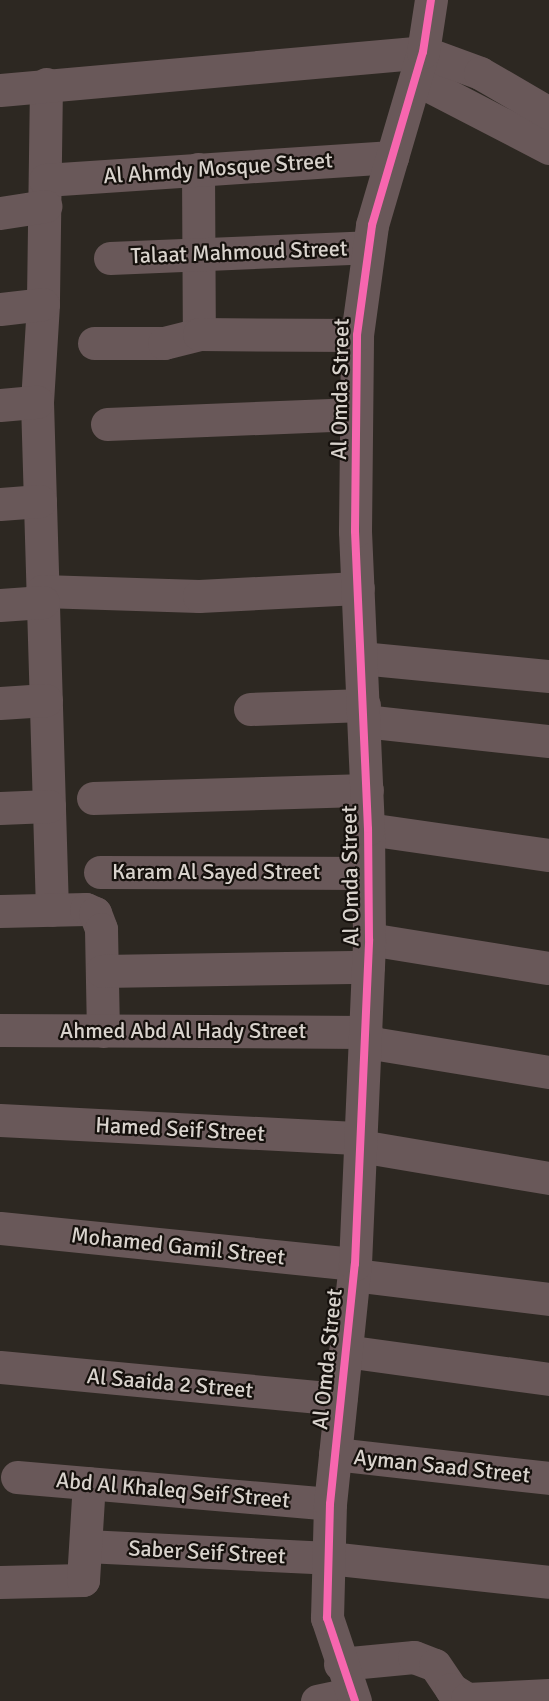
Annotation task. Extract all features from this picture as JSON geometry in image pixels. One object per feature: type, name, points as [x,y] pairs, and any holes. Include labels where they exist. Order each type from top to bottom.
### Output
[{"type":"street","name":"Al Omda Street","points":[[353,1698],[340,1664],[327,1618],[330,1504],[355,1269],[368,953],[369,829],[358,588],[357,335],[368,247],[419,66],[430,0]]},
{"type":"street","points":[[419,66],[549,148]]},
{"type":"street","points":[[0,90],[46,84],[419,66],[480,73],[549,113]]},
{"type":"street","points":[[46,84],[43,304],[37,402],[52,910]]},
{"type":"street","name":"Al Ahmdy Mosque Street","points":[[0,213],[45,193],[198,169],[392,157]]},
{"type":"street","points":[[198,169],[199,334]]},
{"type":"street","name":"Talaat Mahmoud Street","points":[[110,258],[368,247]]},
{"type":"street","points":[[0,309],[43,304]]},
{"type":"street","points":[[94,343],[164,344],[199,334],[357,335]]},
{"type":"street","points":[[0,405],[37,402]]},
{"type":"street","points":[[107,424],[356,414]]},
{"type":"street","points":[[0,504],[40,501]]},
{"type":"street","points":[[0,605],[43,596],[199,596],[358,588]]},
{"type":"street","points":[[361,658],[549,676]]},
{"type":"street","points":[[0,703],[46,700]]},
{"type":"street","points":[[250,709],[364,713],[549,741]]},
{"type":"street","points":[[93,798],[367,790]]},
{"type":"street","points":[[0,808],[49,806]]},
{"type":"street","points":[[369,829],[549,855]]},
{"type":"street","name":"Karam Al Sayed Street","points":[[100,872],[369,873]]},
{"type":"street","points":[[0,911],[86,909],[95,913],[101,929],[103,1031]]},
{"type":"street","points":[[102,971],[368,953],[549,968]]},
{"type":"street","name":"Ahmed Abd Al Hady Street","points":[[0,1030],[366,1037],[549,1072]]},
{"type":"street","name":"Hamed Seif Street","points":[[0,1119],[360,1142],[549,1178]]},
{"type":"street","name":"Mohamed Gamil Street","points":[[0,1228],[355,1269],[549,1299]]},
{"type":"street","points":[[345,1351],[549,1379]]},
{"type":"street","name":"Al Saaida 2 Street","points":[[0,1367],[340,1399]]},
{"type":"street","name":"Ayman Saad Street","points":[[335,1454],[549,1478]]},
{"type":"street","name":"Abd Al Khaleq Seif Street","points":[[17,1477],[330,1504]]},
{"type":"street","points":[[0,1582],[80,1581],[85,1574],[89,1483]]},
{"type":"street","name":"Saber Seif Street","points":[[86,1546],[328,1558],[549,1582]]},
{"type":"street","points":[[340,1664],[414,1657],[435,1665],[451,1689],[467,1699],[549,1695]]},
{"type":"street","points":[[317,1701],[353,1698]]},
{"type":"cycle path","points":[[355,1701],[327,1618],[330,1504],[355,1264],[369,939],[368,829],[355,531],[357,335],[372,225],[423,52],[431,0]]}]
